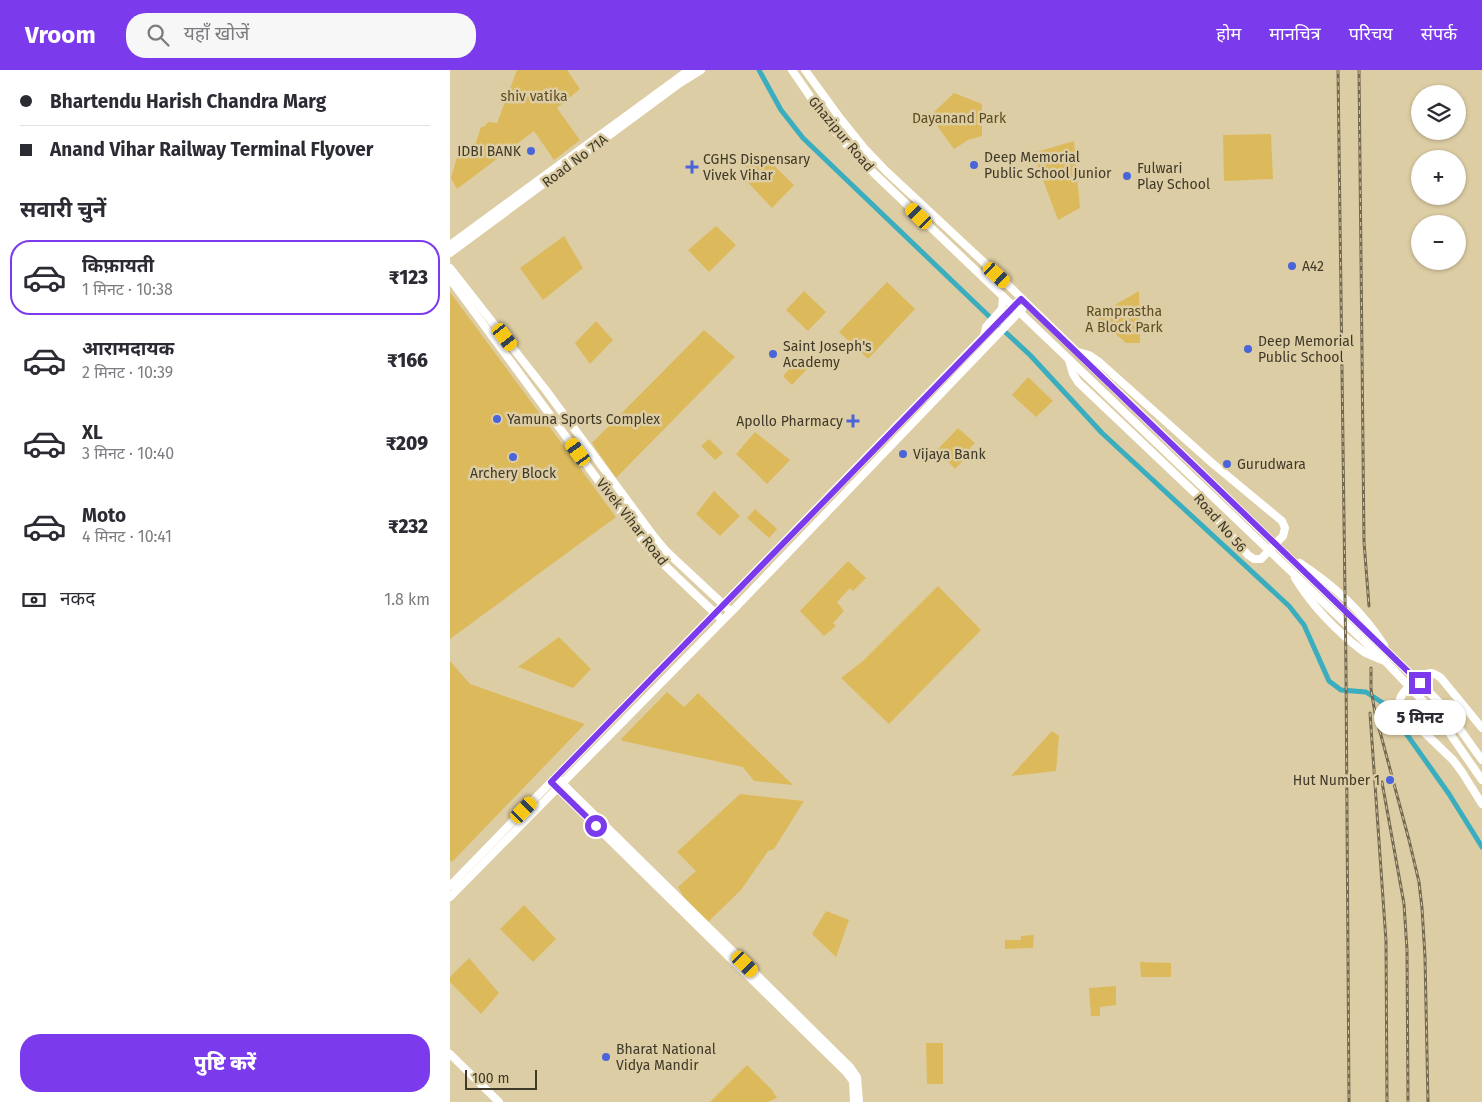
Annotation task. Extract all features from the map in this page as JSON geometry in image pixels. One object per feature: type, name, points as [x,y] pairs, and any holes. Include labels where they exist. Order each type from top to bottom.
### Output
[{"type":"main road","name":"Road No 71A","points":[[450,245],[689,70]]},
{"type":"main road","name":"Road No 71A","points":[[450,253],[701,70]]},
{"type":"main road","name":"Ghazipur Road","points":[[792,70],[832,127],[857,157],[1266,549],[1388,658]]},
{"type":"main road","name":"Ghazipur Road","points":[[806,70],[864,148],[1215,485],[1388,658]]},
{"type":"main road","points":[[450,268],[505,337],[666,551],[731,611]]},
{"type":"main road","name":"Vivek Vihar Road","points":[[450,279],[656,557],[722,620]]},
{"type":"main road","points":[[1006,283],[1001,295],[1006,314]]},
{"type":"main road","points":[[557,783],[716,613],[1006,314],[1016,309],[1024,301]]},
{"type":"main road","points":[[450,886],[487,853],[722,620],[909,428],[1006,314]]},
{"type":"main road","points":[[1040,333],[1048,325]]},
{"type":"main road","points":[[497,344],[505,337]]},
{"type":"main road","name":"Road No 56","points":[[1069,360],[1073,374],[1078,382],[1196,494],[1252,558],[1261,559],[1283,536],[1285,528],[1282,521],[1212,463],[1098,361],[1089,355],[1076,352]]},
{"type":"main road","points":[[598,480],[608,474]]},
{"type":"main road","points":[[1388,658],[1420,683],[1444,707],[1482,760]]},
{"type":"main road","points":[[1388,658],[1414,691],[1439,718],[1482,780]]},
{"type":"main road","points":[[1482,728],[1440,678],[1433,674],[1425,674],[1404,691],[1400,699],[1399,703],[1402,710],[1453,760],[1482,804]]},
{"type":"main road","points":[[557,783],[847,1073],[853,1081],[854,1102]]},
{"type":"main road","points":[[557,783],[850,1067],[857,1077],[859,1102]]},
{"type":"main road","points":[[450,897],[487,853]]},
{"type":"main road","points":[[450,1054],[499,1102]]},
{"type":"green space","name":"shiv vatika","points":[[517,70],[567,70],[580,89],[557,108],[580,140],[554,160],[534,131],[457,189],[451,178],[460,147],[474,148],[481,127],[485,126],[488,122],[497,123]]},
{"type":"green space","name":"Dayanand Park","points":[[954,93],[982,104],[982,136],[968,140],[954,149],[930,116]]},
{"type":"green space","points":[[1271,134],[1273,179],[1224,181],[1223,135]]},
{"type":"green space","points":[[1074,141],[1080,208],[1058,220],[1033,153]]},
{"type":"green space","points":[[762,154],[794,185],[772,208],[739,173]]},
{"type":"green space","points":[[716,226],[736,245],[709,272],[688,250]]},
{"type":"green space","points":[[564,236],[583,268],[543,300],[520,268]]},
{"type":"green space","points":[[887,282],[915,309],[868,359],[839,332]]},
{"type":"green space","points":[[804,291],[826,312],[808,331],[786,310]]},
{"type":"green space","name":"Ramprastha A Block Park","points":[[1139,291],[1140,343],[1126,343],[1098,319],[1118,303]]},
{"type":"green space","name":"Yamuna Sports Complex","points":[[450,292],[616,517],[450,639]]},
{"type":"green space","points":[[596,321],[613,340],[590,364],[575,343]]},
{"type":"green space","points":[[704,330],[735,357],[616,478],[592,443]]},
{"type":"green space","points":[[798,359],[808,368],[792,385],[783,376]]},
{"type":"green space","points":[[1028,377],[1053,401],[1036,417],[1012,395]]},
{"type":"green space","points":[[958,428],[975,443],[970,448],[972,451],[955,469],[937,450]]},
{"type":"green space","points":[[755,432],[790,460],[767,484],[736,454]]},
{"type":"green space","points":[[709,439],[723,453],[715,460],[701,446]]},
{"type":"green space","points":[[714,491],[740,516],[720,536],[696,514]]},
{"type":"green space","points":[[755,509],[777,529],[769,538],[747,518]]},
{"type":"green space","points":[[848,561],[866,578],[853,591],[850,588],[837,602],[844,611],[833,623],[836,626],[824,636],[800,611]]},
{"type":"green space","points":[[938,586],[981,630],[889,724],[841,678],[863,661]]},
{"type":"green space","points":[[559,637],[591,669],[573,688],[518,667]]},
{"type":"green space","points":[[450,661],[470,684],[585,724],[452,862],[450,860]]},
{"type":"green space","points":[[667,692],[684,707],[698,693],[793,785],[754,781],[743,767],[623,741],[621,739]]},
{"type":"green space","points":[[1052,731],[1059,736],[1056,771],[1011,776]]},
{"type":"green space","points":[[740,794],[804,801],[774,849],[768,851],[741,890],[708,922],[683,896],[678,887],[696,871],[677,852]]},
{"type":"green space","points":[[524,905],[556,939],[533,962],[500,929]]},
{"type":"green space","points":[[826,911],[849,920],[836,957],[812,934]]},
{"type":"green space","points":[[1034,935],[1033,948],[1005,949],[1005,940],[1021,940],[1021,936]]},
{"type":"green space","points":[[469,958],[499,993],[481,1014],[450,982],[450,977]]},
{"type":"green space","points":[[1140,962],[1171,963],[1171,977],[1141,977]]},
{"type":"green space","points":[[1116,986],[1116,1005],[1100,1007],[1100,1016],[1091,1016],[1089,988]]},
{"type":"green space","points":[[926,1043],[943,1043],[943,1084],[927,1084]]},
{"type":"green space","points":[[747,1065],[772,1090],[777,1098],[768,1102],[710,1102]]},
{"type":"waterway","points":[[759,70],[781,110],[803,138],[995,322]]},
{"type":"waterway","points":[[1001,328],[1030,355],[1102,433],[1289,606],[1304,625],[1329,681],[1341,690],[1366,692],[1386,705],[1449,794],[1482,847]]},
{"type":"railway","points":[[1338,70],[1346,670],[1349,1102]]},
{"type":"railway","points":[[1359,70],[1364,542],[1369,606]]},
{"type":"railway","points":[[1371,668],[1371,689],[1375,713],[1419,882],[1425,957],[1428,1102]]},
{"type":"railway","points":[[1370,713],[1386,941],[1387,1102]]},
{"type":"railway","points":[[1382,782],[1404,904],[1407,950],[1408,1102]]},
{"type":"place","name":"IDBI BANK","points":[[531,151]]},
{"type":"place","name":"Deep Memorial Public School Junior","points":[[974,165]]},
{"type":"place","name":"CGHS Dispensary Vivek Vihar","points":[[692,167]]},
{"type":"place","name":"Fulwari Play School","points":[[1127,176]]},
{"type":"place","name":"A42","points":[[1292,266]]},
{"type":"place","name":"Deep Memorial Public School","points":[[1248,349]]},
{"type":"place","name":"Saint Joseph's Academy","points":[[773,354]]},
{"type":"place","name":"Yamuna Sports Complex","points":[[497,419]]},
{"type":"place","name":"Apollo Pharmacy","points":[[853,421]]},
{"type":"place","name":"Vijaya Bank","points":[[903,454]]},
{"type":"place","name":"Archery Block","points":[[513,457]]},
{"type":"place","name":"Gurudwara","points":[[1227,464]]},
{"type":"place","name":"Hut Number 1","points":[[1390,780]]},
{"type":"place","name":"Bharat National Vidya Mandir","points":[[606,1057]]},
{"type":"route","points":[[596,826],[551,782],[1021,299],[1420,683]]}]
